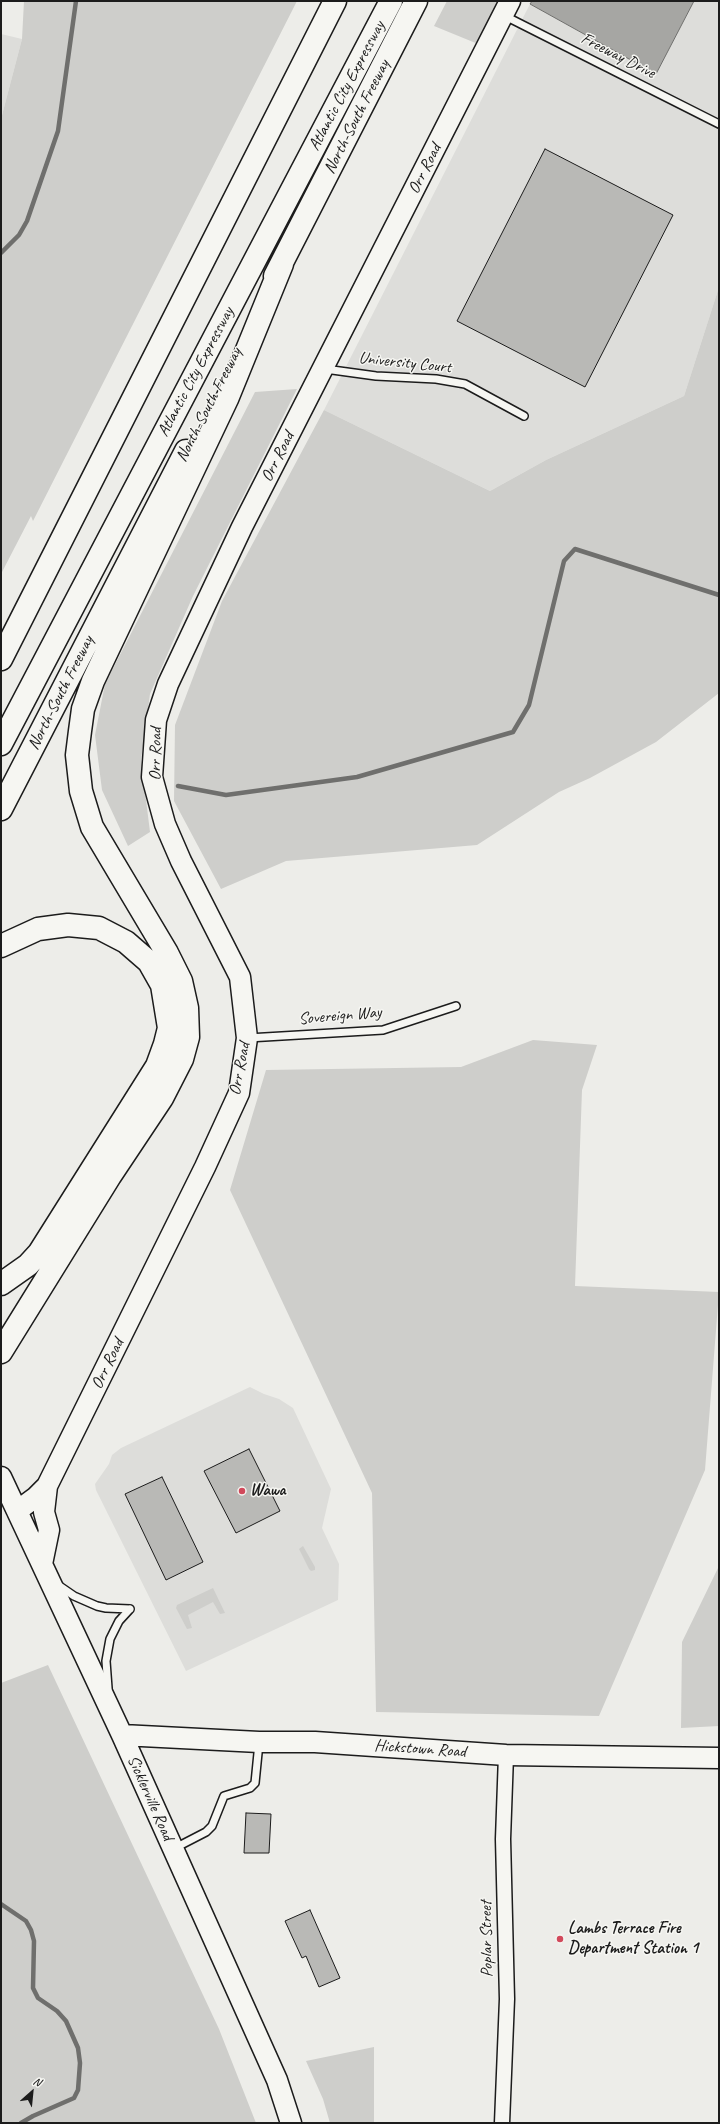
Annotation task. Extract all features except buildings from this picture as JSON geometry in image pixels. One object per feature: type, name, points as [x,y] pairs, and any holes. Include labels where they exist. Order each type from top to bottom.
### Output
[{"type":"highway","points":[[1,659],[335,1]]},
{"type":"highway","name":"Atlantic City Expressway","points":[[1,744],[391,1]]},
{"type":"highway","name":"North-South Freeway","points":[[1,809],[416,1]]},
{"type":"highway","points":[[4,1344],[110,1176],[162,1098],[182,1059],[188,1037],[187,1008],[180,981],[167,953],[110,861],[92,827],[81,791],[77,755],[83,709],[93,681],[226,399],[282,264]]},
{"type":"highway","points":[[1,946],[38,929],[68,925],[99,928],[126,942],[149,962],[162,985],[169,1028],[166,1044],[157,1066],[39,1252],[28,1265],[1,1284]]},
{"type":"street","name":"Orr Road","points":[[17,1511],[36,1497],[47,1486],[202,1174],[238,1093],[247,1038],[240,978],[181,861],[165,824],[152,777],[156,720],[168,684],[239,534],[507,8]]},
{"type":"street","name":"Sicklerville Road","points":[[1,1477],[122,1735],[277,2080],[291,2123]]},
{"type":"street","points":[[46,1572],[49,1530],[44,1512],[47,1486]]},
{"type":"street","name":"Hickstown Road","points":[[122,1735],[259,1742],[315,1742],[506,1754],[719,1758]]},
{"type":"street","name":"Poplar Street","points":[[502,2123],[507,1999],[504,1839],[506,1754]]},
{"type":"lane","name":"Freeway Drive","points":[[507,8],[719,124]]},
{"type":"lane","name":"University Court","points":[[323,368],[376,376],[436,379],[465,384],[524,416]]},
{"type":"lane","name":"Sovereign Way","points":[[247,1038],[383,1030],[456,1006]]},
{"type":"lane","points":[[46,1572],[74,1596],[97,1606],[130,1609],[119,1621],[110,1639],[106,1661],[109,1708]]},
{"type":"lane","points":[[173,1849],[206,1832],[212,1826],[224,1796],[250,1788],[254,1783],[259,1742]]},
{"type":"shaded area","points":[[24,1],[297,1],[33,521],[31,516],[1,574],[1,119],[22,39]]},
{"type":"shaded area","points":[[447,1],[500,1],[478,44],[434,26]]},
{"type":"shaded area","points":[[532,1],[694,1],[656,74],[530,4]]},
{"type":"shaded area","points":[[694,1],[719,1],[719,287],[684,396],[546,460],[490,491],[324,410],[530,4],[656,74]]},
{"type":"shaded area","points":[[1,34],[22,39],[1,119]]},
{"type":"shaded area","points":[[719,287],[719,693],[656,742],[590,778],[559,792],[477,845],[286,861],[221,889],[174,801],[175,725],[222,601],[324,410],[490,491],[546,460],[684,396]]},
{"type":"shaded area","points":[[297,389],[193,596],[150,694],[141,760],[150,832],[128,846],[102,790],[95,735],[105,684],[255,392]]},
{"type":"shaded area","points":[[533,1040],[597,1045],[582,1090],[575,1286],[719,1292],[705,1470],[599,1716],[376,1712],[372,1493],[230,1190],[266,1070],[461,1067]]},
{"type":"shaded area","name":"Wawa","points":[[250,1387],[279,1399],[293,1408],[331,1489],[322,1528],[339,1564],[338,1600],[186,1671],[96,1490],[95,1484],[109,1464],[112,1455],[121,1448]]},
{"type":"shaded area","points":[[303,1546],[315,1567],[315,1570],[311,1571],[309,1569],[299,1549]]},
{"type":"shaded area","points":[[719,1566],[719,1726],[681,1728],[682,1642]]},
{"type":"shaded area","points":[[213,1588],[225,1613],[220,1614],[213,1602],[188,1615],[192,1628],[187,1629],[176,1608],[177,1605]]},
{"type":"shaded area","points":[[48,1665],[219,2029],[256,2123],[1,2123],[1,1683]]},
{"type":"shaded area","points":[[374,2047],[374,2123],[330,2123],[323,2099],[306,2061]]},
{"type":"waterway","points":[[1,253],[19,235],[27,221],[58,131],[76,1]]},
{"type":"waterway","points":[[178,786],[226,795],[357,777],[513,732],[529,705],[564,561],[575,549],[719,595]]},
{"type":"waterway","points":[[1,1904],[26,1921],[31,1930],[34,1941],[33,1988],[38,1998],[57,2011],[66,2021],[78,2048],[80,2063],[78,2090],[74,2098],[33,2116],[21,2123]]},
{"type":"place","name":"Wawa","points":[[242,1491]]},
{"type":"place","name":"Lambs Terrace Fire Department Station 1","points":[[560,1939]]}]
